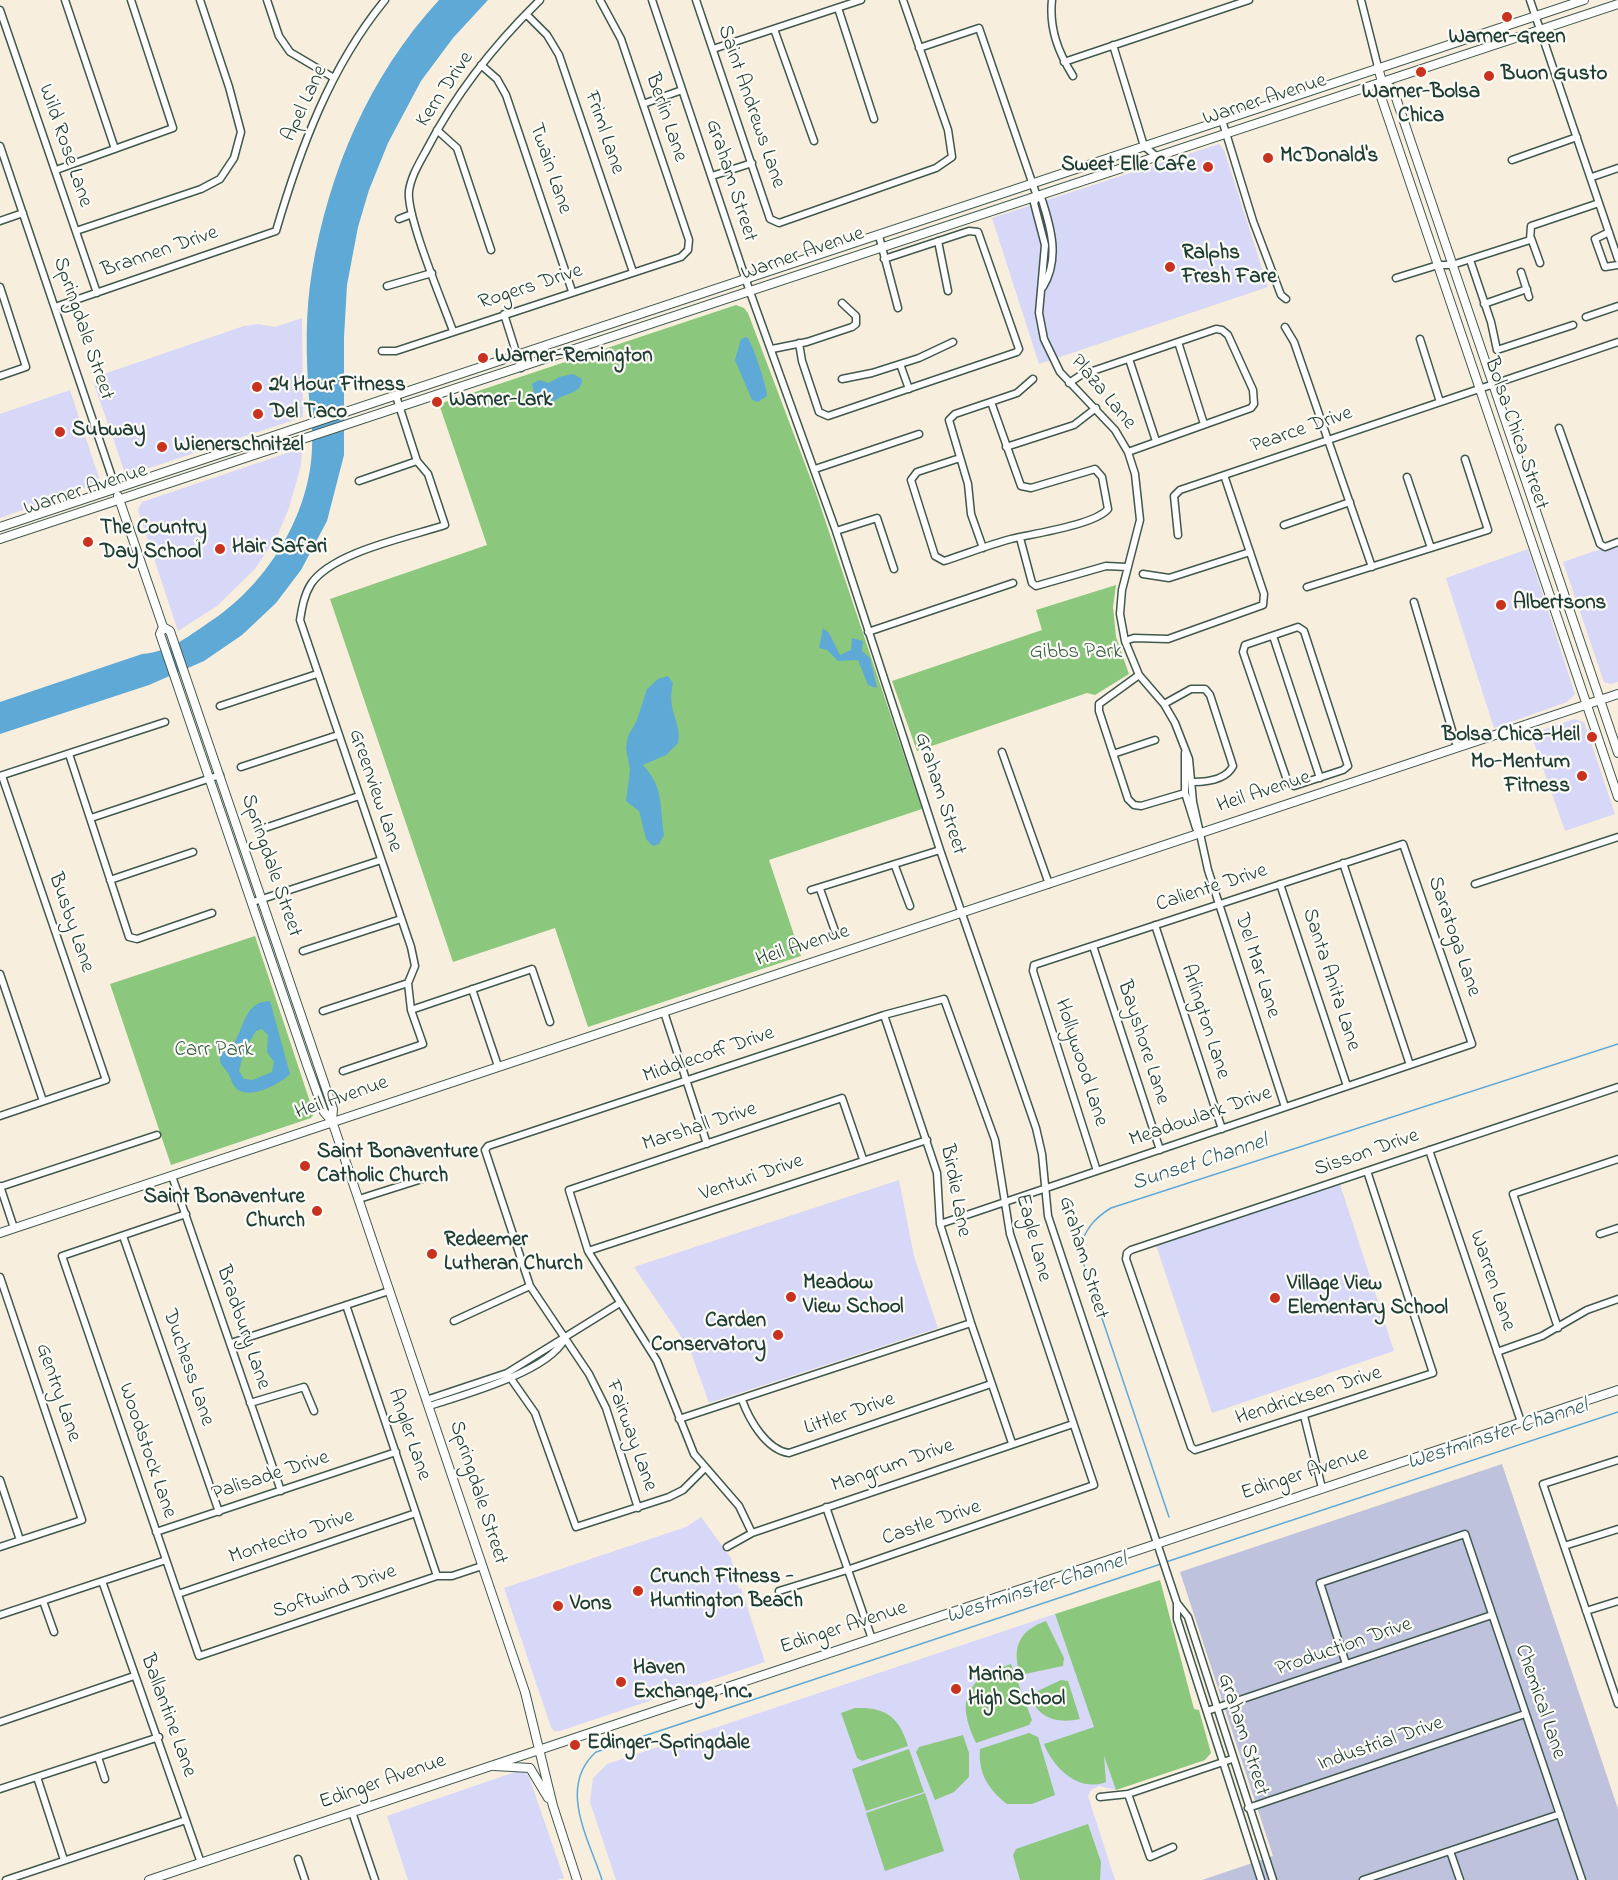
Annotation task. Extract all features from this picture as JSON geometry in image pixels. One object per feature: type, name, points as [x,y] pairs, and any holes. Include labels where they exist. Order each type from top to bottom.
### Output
[{"type":"main road","name":"Warner Avenue","points":[[0,526],[1033,185],[1378,67],[1584,0]]},
{"type":"main road","name":"Warner Avenue","points":[[0,539],[750,292],[1225,132],[1618,4]]},
{"type":"main road","name":"Bolsa Chica Street","points":[[1378,67],[1383,82],[1380,94],[1618,797]]},
{"type":"main road","name":"Bolsa Chica Street","points":[[1383,82],[1393,89],[1618,753]]},
{"type":"main road","points":[[1414,196],[1427,192]]},
{"type":"main road","points":[[288,444],[287,440],[290,436],[302,432],[312,423]]},
{"type":"main road","points":[[250,445],[253,456]]},
{"type":"main road","name":"Springdale Street","points":[[116,489],[163,627],[160,634],[324,1112],[332,1121],[525,1692],[541,1749],[553,1806],[577,1880]]},
{"type":"main road","points":[[9,536],[19,528],[47,518],[47,512]]},
{"type":"main road","points":[[1556,610],[1568,605]]},
{"type":"main road","name":"Springdale Street","points":[[163,627],[171,631],[333,1109],[332,1121]]},
{"type":"main road","name":"Heil Avenue","points":[[0,1233],[1618,694]]},
{"type":"main road","name":"Edinger Avenue","points":[[150,1880],[1618,1390]]},
{"type":"main road","points":[[490,1766],[530,1768],[553,1806]]},
{"type":"street","points":[[65,0],[115,149]]},
{"type":"street","points":[[56,170],[173,128],[131,0]]},
{"type":"street","points":[[76,231],[201,189],[220,179],[234,158],[241,132],[229,87],[200,0]]},
{"type":"street","points":[[267,0],[279,36],[290,52],[334,78]]},
{"type":"street","name":"Apel Lane","points":[[276,231],[294,172],[334,78],[386,0]]},
{"type":"street","name":"Kern Drive","points":[[453,331],[412,214],[409,192],[415,173],[437,130],[481,65],[540,0]]},
{"type":"street","name":"Berlin Lane","points":[[600,0],[621,39],[688,240],[688,250]]},
{"type":"street","name":"Graham Street","points":[[654,0],[750,292],[815,469],[961,913],[1036,1128],[1042,1154],[1048,1216],[1167,1572],[1178,1603],[1188,1617],[1232,1759],[1273,1880]]},
{"type":"street","name":"Saint Andrews Lane","points":[[696,0],[770,219],[775,222],[936,168],[952,157],[948,130],[919,48]]},
{"type":"street","points":[[713,49],[861,0]]},
{"type":"street","points":[[903,0],[919,48]]},
{"type":"street","points":[[1052,0],[1050,22],[1064,62],[1073,76]]},
{"type":"street","points":[[1064,62],[1249,0]]},
{"type":"street","name":"Bolsa Chica Street","points":[[1361,0],[1378,67]]},
{"type":"street","points":[[1530,0],[1618,259]]},
{"type":"street","points":[[838,8],[874,119]]},
{"type":"street","name":"Wild Rose Lane","points":[[0,10],[97,293]]},
{"type":"street","name":"Friml Lane","points":[[526,14],[547,35],[559,55],[633,272]]},
{"type":"street","name":"Plaza Lane","points":[[919,48],[980,28],[1037,196],[1034,203],[1045,245],[1039,313],[1044,339],[1056,366],[1115,430],[1128,452],[1140,509],[1138,535],[1127,567],[1120,614],[1125,641],[1139,675],[1164,704],[1181,735],[1193,782],[1199,834]]},
{"type":"street","points":[[774,29],[814,141]]},
{"type":"street","points":[[1113,45],[1144,146],[1156,156]]},
{"type":"street","name":"Twain Lane","points":[[481,65],[497,79],[506,95],[573,291]]},
{"type":"street","points":[[643,104],[682,90]]},
{"type":"street","points":[[1222,120],[1267,259],[1281,295],[1286,299]]},
{"type":"street","points":[[437,130],[457,148],[492,250]]},
{"type":"street","points":[[1512,160],[1577,137]]},
{"type":"street","name":"Springdale Street","points":[[0,148],[116,489]]},
{"type":"street","points":[[712,176],[752,163]]},
{"type":"street","points":[[1592,177],[1618,168]]},
{"type":"street","points":[[1540,263],[1529,230],[1531,226],[1599,203]]},
{"type":"street","points":[[0,221],[23,213]]},
{"type":"street","points":[[399,219],[412,214]]},
{"type":"street","name":"Brannen Drive","points":[[55,307],[276,231]]},
{"type":"street","points":[[799,343],[802,362],[819,412],[823,415],[909,389],[1017,352],[1019,349],[978,232],[969,231],[885,259]]},
{"type":"street","points":[[1609,232],[1595,239],[1605,267],[1618,265]]},
{"type":"street","points":[[879,236],[898,308]]},
{"type":"street","points":[[1396,278],[1438,265],[1452,266],[1531,238]]},
{"type":"street","points":[[938,241],[948,291]]},
{"type":"street","name":"Rogers Drive","points":[[382,351],[396,351],[681,257],[688,250]]},
{"type":"street","points":[[1470,260],[1498,350],[1573,325]]},
{"type":"street","points":[[1521,272],[1529,297]]},
{"type":"street","points":[[387,286],[432,273]]},
{"type":"street","points":[[0,287],[26,367],[0,376]]},
{"type":"street","points":[[1485,304],[1527,289]]},
{"type":"street","points":[[772,349],[799,343],[856,324],[856,316],[842,303]]},
{"type":"street","points":[[1586,317],[1618,306]]},
{"type":"street","points":[[504,314],[521,368]]},
{"type":"street","points":[[1285,327],[1294,342],[1372,567]]},
{"type":"street","points":[[1070,383],[1081,375],[1216,329],[1228,335],[1253,390],[1254,404],[1247,411],[1128,452]]},
{"type":"street","points":[[1420,339],[1440,402]]},
{"type":"street","points":[[842,379],[900,364],[952,342]]},
{"type":"street","points":[[1178,342],[1204,424]]},
{"type":"street","name":"Pearce Drive","points":[[1178,535],[1174,496],[1180,490],[1618,342]]},
{"type":"street","points":[[1129,359],[1156,441]]},
{"type":"street","points":[[900,364],[909,389]]},
{"type":"street","points":[[983,548],[971,514],[968,484],[949,420],[955,414],[1017,393],[1033,380]]},
{"type":"street","points":[[359,481],[417,461],[396,396]]},
{"type":"street","points":[[960,458],[917,472],[910,480],[935,556],[944,561],[1020,538],[1037,536],[1097,516],[1108,509],[1102,477],[1095,469],[1025,488],[1019,483],[991,402]]},
{"type":"street","points":[[1006,447],[1074,425],[1096,408]]},
{"type":"street","points":[[1559,428],[1600,544],[1605,547],[1618,542]]},
{"type":"street","points":[[815,469],[919,434]]},
{"type":"street","points":[[1307,587],[1488,530],[1465,459]]},
{"type":"street","name":"Greenview Lane","points":[[343,1071],[423,1044],[411,1010],[408,983],[415,966],[300,620],[303,601],[310,585],[321,571],[339,560],[445,525],[428,474],[417,461]]},
{"type":"street","points":[[1125,641],[1134,638],[1168,639],[1263,604],[1264,594],[1224,475]]},
{"type":"street","points":[[1407,477],[1431,548]]},
{"type":"street","points":[[1284,525],[1350,502]]},
{"type":"street","points":[[836,531],[877,518],[894,569]]},
{"type":"street","points":[[1020,538],[1032,583],[1036,586],[1106,566],[1127,567]]},
{"type":"street","points":[[1143,574],[1169,578],[1250,552]]},
{"type":"street","points":[[868,632],[1013,583]]},
{"type":"street","points":[[1414,602],[1457,747]]},
{"type":"street","points":[[1298,627],[1304,632],[1348,766],[1294,786],[1288,783],[1244,652],[1245,645],[1273,636],[1298,627]]},
{"type":"street","points":[[1273,636],[1320,777]]},
{"type":"street","points":[[220,706],[317,674]]},
{"type":"street","points":[[1139,675],[1099,704],[1128,799],[1134,805],[1141,806],[1185,793]]},
{"type":"street","points":[[1164,704],[1191,689],[1205,689],[1233,764],[1230,771],[1206,782],[1193,782]]},
{"type":"street","points":[[1,776],[165,722]]},
{"type":"street","points":[[241,767],[338,735]]},
{"type":"street","points":[[1113,754],[1155,740]]},
{"type":"street","points":[[1002,752],[1049,884]]},
{"type":"street","name":"Plaza Lane","points":[[1185,752],[1185,793],[1199,834]]},
{"type":"street","points":[[69,754],[132,940],[212,914]]},
{"type":"street","points":[[91,818],[220,775]]},
{"type":"street","name":"Busby Lane","points":[[1,776],[106,1080],[43,1101]]},
{"type":"street","points":[[1304,783],[1309,797]]},
{"type":"street","points":[[262,829],[358,796]]},
{"type":"street","name":"Del Mar Lane","points":[[1199,834],[1218,904],[1285,1107]]},
{"type":"street","points":[[1476,884],[1618,837]]},
{"type":"street","name":"Caliente Drive","points":[[1034,965],[1401,843]]},
{"type":"street","name":"Saratoga Lane","points":[[1401,843],[1472,1044]]},
{"type":"street","points":[[811,890],[895,866],[940,850]]},
{"type":"street","points":[[110,880],[193,852]]},
{"type":"street","points":[[253,902],[381,860]]},
{"type":"street","points":[[1343,863],[1410,1065]]},
{"type":"street","points":[[895,866],[910,906]]},
{"type":"street","name":"Santa Anita Lane","points":[[1281,884],[1347,1086]]},
{"type":"street","points":[[820,889],[835,931]]},
{"type":"street","points":[[303,951],[400,918]]},
{"type":"street","name":"Arlington Lane","points":[[1155,925],[1222,1129]]},
{"type":"street","name":"Bayshore Lane","points":[[1093,946],[1160,1150]]},
{"type":"street","name":"Hollywood Lane","points":[[1034,965],[1032,971],[1097,1171]]},
{"type":"street","points":[[411,1010],[532,969],[550,1022]]},
{"type":"street","points":[[0,974],[43,1101],[0,1116]]},
{"type":"street","points":[[323,1011],[408,983]]},
{"type":"street","points":[[472,989],[498,1066]]},
{"type":"street","name":"Middlecoff Drive","points":[[485,1150],[488,1146],[884,1015],[944,999]]},
{"type":"street","name":"Eagle Lane","points":[[944,999],[995,1140],[1010,1234],[1094,1485]]},
{"type":"street","points":[[664,1012],[707,1144]]},
{"type":"street","name":"Birdie Lane","points":[[884,1015],[937,1173],[940,1224],[1012,1443]]},
{"type":"street","name":"Meadowlark Drive","points":[[940,1224],[1472,1044]]},
{"type":"street","name":"Sisson Drive","points":[[1195,1450],[1191,1447],[1179,1414],[1126,1258],[1127,1253],[1618,1087]]},
{"type":"street","name":"Marshall Drive","points":[[588,1251],[569,1190],[842,1098],[863,1159]]},
{"type":"street","points":[[14,1228],[0,1186],[157,1135]]},
{"type":"street","name":"Venturi Drive","points":[[588,1251],[863,1159],[927,1140]]},
{"type":"street","name":"Fairway Lane","points":[[485,1150],[530,1286],[589,1374],[606,1408],[639,1508]]},
{"type":"street","name":"Warren Lane","points":[[1429,1150],[1521,1422]]},
{"type":"street","points":[[1558,1328],[1513,1194],[1618,1158]]},
{"type":"street","name":"Hendricksen Drive","points":[[1195,1450],[1433,1372],[1367,1171]]},
{"type":"street","name":"Bradbury Lane","points":[[172,1176],[281,1491]]},
{"type":"street","points":[[359,1200],[423,1179]]},
{"type":"street","points":[[0,1217],[9,1214]]},
{"type":"street","points":[[123,1236],[186,1214]]},
{"type":"street","points":[[1600,1234],[1618,1228]]},
{"type":"street","name":"Woodstock Lane","points":[[123,1236],[62,1256],[199,1656]]},
{"type":"street","name":"Duchess Lane","points":[[123,1236],[219,1512]]},
{"type":"street","points":[[588,1251],[652,1351],[668,1384],[691,1449],[739,1506],[752,1533]]},
{"type":"street","name":"Gentry Lane","points":[[0,1277],[82,1520],[20,1540]]},
{"type":"street","points":[[454,1321],[530,1286]]},
{"type":"street","points":[[231,1343],[389,1291]]},
{"type":"street","points":[[1497,1352],[1558,1328],[1587,1310],[1618,1299]]},
{"type":"street","points":[[427,1403],[509,1375],[620,1303]]},
{"type":"street","name":"Angler Lane","points":[[346,1305],[437,1576]]},
{"type":"street","points":[[679,1419],[971,1323]]},
{"type":"street","points":[[509,1375],[535,1413],[576,1527],[639,1508],[683,1490],[705,1468]]},
{"type":"street","name":"Littler Drive","points":[[742,1400],[749,1420],[760,1433],[780,1450],[789,1453],[991,1384]]},
{"type":"street","points":[[250,1402],[304,1387],[314,1412]]},
{"type":"street","points":[[1304,1416],[1323,1488]]},
{"type":"street","name":"Mangrum Drive","points":[[727,1547],[752,1533],[1073,1424]]},
{"type":"street","name":"Palisade Drive","points":[[156,1532],[396,1452]]},
{"type":"street","points":[[1618,1460],[1543,1484],[1618,1704]]},
{"type":"street","points":[[0,1480],[20,1540],[0,1547]]},
{"type":"street","name":"Castle Drive","points":[[779,1591],[1094,1485]]},
{"type":"street","points":[[826,1507],[872,1639]]},
{"type":"street","name":"Montecito Drive","points":[[178,1594],[416,1513]]},
{"type":"street","points":[[1564,1546],[1618,1529]]},
{"type":"street","name":"Chemical Lane","points":[[1346,1664],[1320,1583],[1465,1534],[1582,1880]]},
{"type":"street","points":[[0,1615],[166,1560]]},
{"type":"street","name":"Softwind Drive","points":[[199,1656],[437,1576],[452,1576],[482,1566]]},
{"type":"street","name":"Ballantine Lane","points":[[102,1581],[134,1676],[159,1737],[201,1863]]},
{"type":"street","points":[[1586,1611],[1618,1600]]},
{"type":"street","points":[[43,1601],[54,1632]]},
{"type":"street","name":"Graham Street","points":[[1178,1603],[1177,1619],[1262,1880]]},
{"type":"street","name":"Production Drive","points":[[1207,1711],[1492,1615]]},
{"type":"street","points":[[0,1722],[134,1676]]},
{"type":"street","name":"Industrial Drive","points":[[1248,1808],[1525,1714]]},
{"type":"street","points":[[0,1789],[159,1737]]},
{"type":"street","points":[[98,1757],[105,1779]]},
{"type":"street","points":[[1100,1797],[1128,1794],[1232,1759]]},
{"type":"street","points":[[37,1777],[64,1860]]},
{"type":"street","points":[[1128,1794],[1150,1857],[1173,1847]]},
{"type":"street","points":[[352,1812],[375,1880]]},
{"type":"street","points":[[1363,1880],[1560,1814]]},
{"type":"street","points":[[6,1880],[186,1820]]},
{"type":"street","points":[[1450,1851],[1460,1880]]},
{"type":"street","points":[[298,1859],[305,1880]]},
{"type":"shaded area","points":[[1219,144],[1224,150],[1268,287],[1039,364],[992,218]]},
{"type":"shaded area","points":[[302,318],[303,417],[131,474],[124,470],[94,384],[95,377],[244,326],[258,324],[275,327]]},
{"type":"shaded area","points":[[70,390],[99,478],[98,483],[0,518],[0,414]]},
{"type":"shaded area","points":[[302,448],[301,465],[289,508],[278,534],[255,569],[217,606],[178,631],[138,510],[142,502]]},
{"type":"shaded area","points":[[1618,543],[1618,682],[1611,684],[1604,682],[1563,562]]},
{"type":"shaded area","points":[[1528,549],[1575,694],[1567,702],[1494,728],[1446,578]]},
{"type":"shaded area","points":[[1574,719],[1584,722],[1615,814],[1565,831],[1531,734]]},
{"type":"shaded area","name":"Meadow View School","points":[[899,1180],[914,1256],[938,1328],[709,1403],[690,1350],[634,1267]]},
{"type":"shaded area","name":"Village View Elementary School","points":[[1340,1184],[1394,1351],[1212,1413],[1156,1245]]},
{"type":"shaded area","points":[[1502,1464],[1618,1809],[1618,1880],[1202,1880],[1273,1856],[1180,1572]]},
{"type":"shaded area","points":[[701,1517],[731,1558],[739,1589],[741,1588],[765,1662],[560,1731],[554,1731],[504,1588],[686,1527]]},
{"type":"shaded area","name":"Marina High School","points":[[1055,1614],[1116,1790],[1099,1786],[1091,1790],[1088,1796],[1115,1880],[616,1880],[590,1802],[593,1778],[607,1764]]},
{"type":"shaded area","points":[[518,1771],[525,1771],[529,1777],[564,1878],[557,1880],[408,1880],[387,1816]]},
{"type":"green space","points":[[736,305],[744,308],[748,313],[816,493],[922,809],[769,860],[801,956],[588,1027],[555,928],[453,962],[330,599],[487,545],[439,404]]},
{"type":"green space","name":"Gibbs Park","points":[[1116,585],[1113,607],[1116,637],[1129,674],[1095,695],[1087,693],[917,751],[892,681],[1042,630],[1036,610]]},
{"type":"green space","name":"Carr Park","points":[[255,936],[314,1114],[311,1118],[171,1165],[110,984]]},
{"type":"green space","points":[[1160,1580],[1194,1709],[1199,1710],[1211,1753],[1205,1760],[1116,1790],[1104,1756],[1106,1782],[1086,1784],[1076,1781],[1060,1769],[1044,1744],[1094,1727],[1055,1614]]},
{"type":"green space","points":[[1046,1621],[1064,1658],[1063,1666],[1020,1675],[1017,1649],[1023,1635]]},
{"type":"green space","points":[[1011,1664],[1032,1720],[1029,1725],[976,1743],[966,1714],[969,1693],[984,1676]]},
{"type":"green space","points":[[1061,1680],[1068,1681],[1080,1719],[1063,1721],[1049,1718],[1038,1709],[1029,1695]]},
{"type":"green space","points":[[855,1708],[875,1709],[889,1715],[900,1727],[908,1746],[862,1761],[857,1758],[841,1713]]},
{"type":"green space","points":[[1029,1733],[1038,1737],[1055,1795],[1032,1804],[1007,1804],[994,1792],[986,1780],[981,1766],[980,1749]]},
{"type":"green space","points":[[963,1735],[969,1753],[969,1777],[954,1792],[935,1800],[916,1752],[919,1747]]},
{"type":"green space","points":[[909,1749],[924,1792],[866,1811],[852,1769]]},
{"type":"green space","points":[[925,1793],[944,1851],[885,1871],[866,1813]]},
{"type":"green space","points":[[1088,1824],[1101,1862],[1100,1880],[1020,1880],[1013,1855],[1016,1849]]},
{"type":"water","points":[[439,0],[488,0],[453,38],[421,81],[388,143],[369,190],[358,227],[347,285],[344,337],[344,455],[327,521],[301,570],[276,603],[242,635],[204,661],[149,685],[0,734],[0,702],[142,654],[162,650],[180,641],[234,604],[268,566],[282,544],[294,521],[309,473],[312,435],[307,366],[308,303],[319,234],[329,197],[341,161],[373,93],[392,60],[414,29]]},
{"type":"water","points":[[747,337],[756,356],[767,392],[767,396],[758,402],[752,400],[735,360],[741,339]]},
{"type":"water","points":[[573,374],[582,379],[579,388],[553,403],[542,403],[534,393],[532,384],[539,380],[549,383],[559,377]]},
{"type":"water","points":[[823,628],[829,633],[840,655],[851,650],[852,638],[863,641],[862,651],[870,658],[877,688],[868,685],[858,660],[838,661],[827,650],[819,648]]},
{"type":"water","points":[[668,676],[673,683],[671,701],[678,728],[678,743],[666,755],[643,765],[655,782],[661,806],[664,835],[659,844],[653,846],[646,839],[639,811],[626,801],[630,770],[626,748],[628,736],[637,720],[647,689],[658,679]]},
{"type":"water","points":[[270,1001],[290,1074],[265,1089],[249,1093],[234,1086],[220,1059],[222,1052],[235,1040],[247,1015],[259,1003]],"holes":[[[262,1029],[268,1035],[267,1052],[274,1062],[272,1072],[253,1080],[244,1079],[239,1071],[244,1051],[256,1031]]]},
{"type":"waterway","name":"Sunset Channel","points":[[1169,1517],[1079,1250],[1087,1231],[1099,1216],[1111,1208],[1618,1044]]},
{"type":"waterway","name":"Westminster Channel","points":[[1166,1562],[1618,1412]]},
{"type":"waterway","name":"Westminster Channel","points":[[602,1880],[584,1831],[577,1797],[579,1781],[585,1766],[596,1752],[1161,1564]]},
{"type":"place","name":"Warner-Green","points":[[1507,17]]},
{"type":"place","name":"Warner-Bolsa Chica","points":[[1421,72]]},
{"type":"place","name":"Buon Gusto","points":[[1489,76]]},
{"type":"place","name":"McDonald's","points":[[1268,158]]},
{"type":"place","name":"Sweet Elle Cafe","points":[[1208,167]]},
{"type":"place","name":"Ralphs Fresh Fare","points":[[1170,267]]},
{"type":"place","name":"Warner-Remington","points":[[483,358]]},
{"type":"place","name":"24 Hour Fitness","points":[[257,387]]},
{"type":"place","name":"Warner-Lark","points":[[437,402]]},
{"type":"place","name":"Del Taco","points":[[258,414]]},
{"type":"place","name":"Subway","points":[[60,432]]},
{"type":"place","name":"Wienerschnitzel","points":[[162,447]]},
{"type":"place","name":"The Country Day School","points":[[88,542]]},
{"type":"place","name":"Hair Safari","points":[[220,549]]},
{"type":"place","name":"Albertsons","points":[[1501,605]]},
{"type":"place","name":"Bolsa Chica-Heil","points":[[1592,737]]},
{"type":"place","name":"Mo-Mentum Fitness","points":[[1582,776]]},
{"type":"place","name":"Saint Bonaventure Catholic Church","points":[[305,1166]]},
{"type":"place","name":"Saint Bonaventure Church","points":[[317,1211]]},
{"type":"place","name":"Redeemer Lutheran Church","points":[[432,1254]]},
{"type":"place","name":"Meadow View School","points":[[791,1297]]},
{"type":"place","name":"Village View Elementary School","points":[[1275,1298]]},
{"type":"place","name":"Carden Conservatory","points":[[778,1335]]},
{"type":"place","name":"Crunch Fitness - Huntington Beach","points":[[638,1591]]},
{"type":"place","name":"Vons","points":[[558,1606]]},
{"type":"place","name":"Haven Exchange, Inc.","points":[[621,1682]]},
{"type":"place","name":"Marina High School","points":[[956,1689]]},
{"type":"place","name":"Edinger-Springdale","points":[[575,1745]]}]
